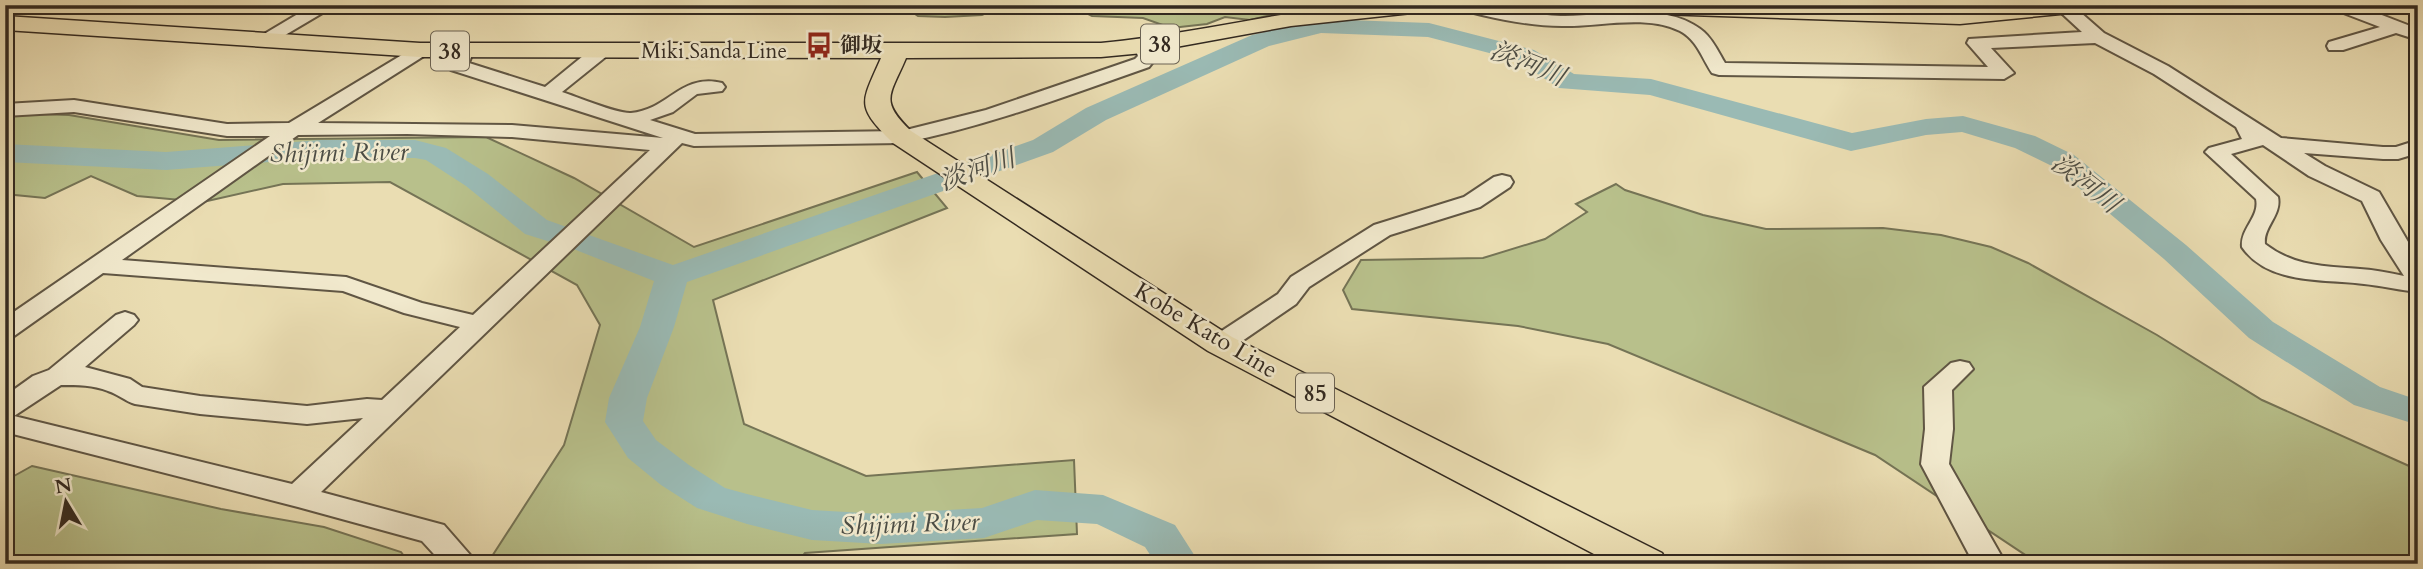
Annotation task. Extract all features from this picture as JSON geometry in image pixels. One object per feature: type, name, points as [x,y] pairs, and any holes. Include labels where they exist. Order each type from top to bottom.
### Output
[{"type":"main road","name":"Miki Sanda Line","points":[[5,23],[420,50],[1101,50],[1143,46],[1291,19],[1385,6],[1421,5]]},
{"type":"main road","points":[[1599,5],[1960,17],[2073,7]]},
{"type":"main road","name":"Kobe Kato Line","points":[[896,52],[876,99],[880,115],[902,137],[1220,344],[1648,564]]},
{"type":"street","points":[[263,40],[327,5]]},
{"type":"street","points":[[1478,5],[1480,9],[1492,13],[1558,20],[1657,19],[1674,23],[1699,37],[1719,69],[2004,74],[1976,43],[2098,37]]},
{"type":"street","points":[[2339,5],[2418,35]]},
{"type":"street","points":[[2073,7],[2098,37],[2161,70],[2247,124],[2317,171],[2371,197],[2393,240],[2418,278],[2417,285],[2362,276],[2317,275],[2273,262],[2254,247],[2253,238],[2269,207],[2266,197],[2216,152],[2255,142],[2245,129],[2247,124]]},
{"type":"street","points":[[2336,46],[2397,27]]},
{"type":"street","points":[[5,110],[74,106],[226,130],[407,128],[672,140],[902,137],[1004,111],[1142,63],[1148,57],[1143,46]]},
{"type":"street","points":[[5,330],[291,131],[420,50]]},
{"type":"street","points":[[464,51],[458,66],[628,120],[672,140]]},
{"type":"street","points":[[548,94],[601,51]]},
{"type":"street","points":[[628,120],[668,107],[694,87],[715,87]]},
{"type":"street","points":[[298,496],[672,140]]},
{"type":"street","points":[[2276,145],[2390,153],[2418,146]]},
{"type":"street","points":[[1220,344],[1287,299],[1300,282],[1382,230],[1472,202],[1502,182]]},
{"type":"street","points":[[98,265],[346,284],[413,309],[477,324]]},
{"type":"street","points":[[5,409],[43,382],[58,376],[125,320]]},
{"type":"street","points":[[1961,369],[1938,387],[1936,464],[1990,564]]},
{"type":"street","points":[[58,376],[85,376],[121,385],[135,395],[200,405],[307,415],[367,408],[387,410]]},
{"type":"street","points":[[5,424],[298,496],[433,533],[462,564]]},
{"type":"green space","points":[[902,5],[1052,5],[999,7],[982,15],[945,17],[918,16]]},
{"type":"green space","points":[[1071,5],[1340,5],[1284,12],[1250,20],[1225,17],[1207,24],[1171,28],[1143,18],[1092,16]]},
{"type":"green space","points":[[5,113],[69,115],[219,140],[486,137],[574,178],[694,247],[917,172],[947,208],[713,300],[744,424],[866,476],[1074,460],[1077,534],[805,553],[796,564],[487,564],[564,445],[600,325],[577,285],[390,182],[283,184],[203,202],[137,196],[91,176],[45,198],[5,194]]},
{"type":"green space","points":[[1616,184],[1625,190],[1703,215],[1766,229],[1883,228],[1941,235],[1991,247],[2028,263],[2157,335],[2262,400],[2418,470],[2418,564],[2039,564],[1875,455],[1608,344],[1518,326],[1352,309],[1343,290],[1361,260],[1483,258],[1545,239],[1587,212],[1576,204]]},
{"type":"green space","points":[[32,466],[221,509],[324,527],[401,552],[410,564],[5,564],[5,481]]},
{"type":"waterway","name":"淡河川","points":[[672,276],[1043,146],[1096,114],[1261,40],[1321,26],[1429,30],[1525,55],[1568,82],[1651,87],[1851,142],[1926,127],[1963,124],[2025,142],[2064,161],[2175,252],[2261,330],[2367,396],[2418,413]]},
{"type":"waterway","name":"Shijimi River","points":[[5,153],[166,161],[320,149],[415,149],[436,154],[477,180],[536,227],[587,243],[672,276]]},
{"type":"waterway","name":"Shijimi River","points":[[672,276],[657,327],[628,398],[624,422],[642,449],[711,498],[812,525],[881,529],[984,523],[1035,505],[1103,510],[1160,536],[1179,564]]},
{"type":"place","name":"御坂","points":[[819,45]]}]
